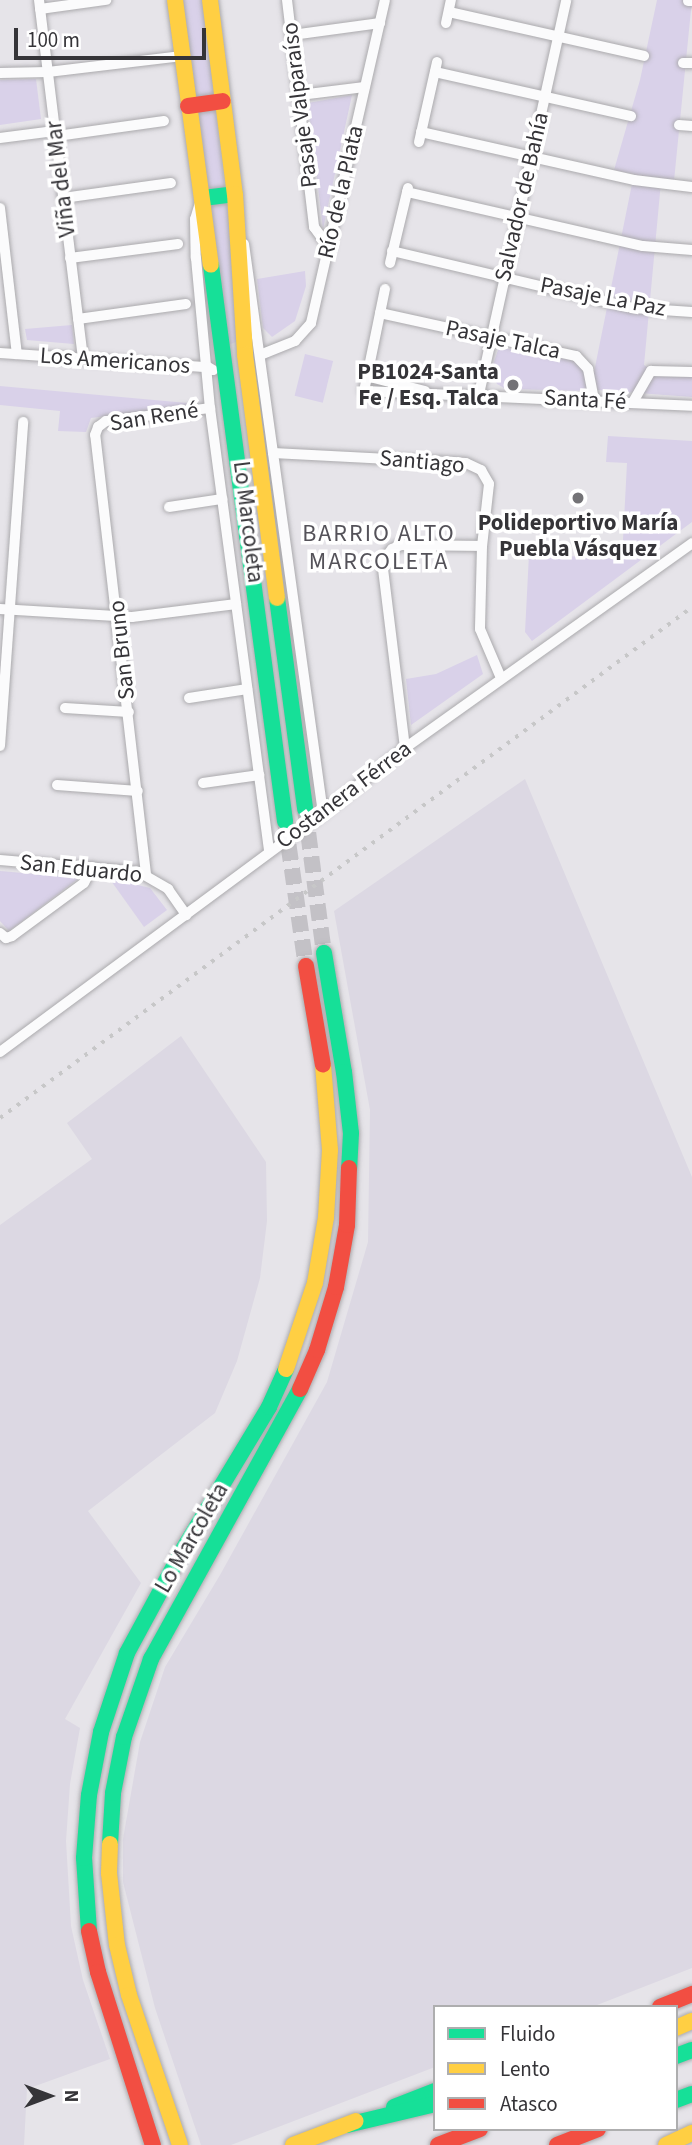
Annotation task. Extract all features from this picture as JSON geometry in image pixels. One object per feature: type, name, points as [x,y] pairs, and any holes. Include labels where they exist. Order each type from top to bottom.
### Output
[{"type":"main road","name":"Lo Marcoleta","points":[[175,0],[285,821]]},
{"type":"main road","name":"Lo Marcoleta","points":[[211,0],[235,194],[234,219],[244,355],[305,809]]},
{"type":"main road","points":[[188,106],[223,100]]},
{"type":"main road","points":[[203,198],[235,194]]},
{"type":"main road","name":"Lo Marcoleta","points":[[180,2145],[121,1966],[113,1924],[109,1873],[113,1793],[124,1737],[150,1660],[201,1566],[261,1466],[305,1380],[328,1319],[343,1256],[350,1195],[351,1133],[344,1072],[324,953]]},
{"type":"main road","name":"Lo Marcoleta","points":[[153,2145],[98,1972],[86,1903],[84,1858],[89,1794],[109,1705],[139,1628],[253,1435],[283,1377],[306,1315],[321,1251],[329,1184],[329,1117],[306,966]]},
{"type":"main road","points":[[183,1550],[189,1560],[201,1566]]},
{"type":"main road","points":[[166,1580],[176,1584],[184,1596]]},
{"type":"main road","points":[[665,2005],[692,1994]]},
{"type":"main road","points":[[298,2144],[433,2092]]},
{"type":"main road","points":[[347,2125],[433,2105]]},
{"type":"main road","points":[[438,2145],[475,2131]]},
{"type":"main road","points":[[556,2145],[593,2131]]},
{"type":"main road","points":[[666,2145],[692,2133]]},
{"type":"street","points":[[39,4],[106,0]]},
{"type":"street","name":"Pasaje Valparaíso","points":[[287,0],[314,227],[329,248]]},
{"type":"street","name":"Río de la Plata","points":[[260,355],[289,345],[309,328],[385,0]]},
{"type":"street","points":[[451,0],[447,17],[644,56]]},
{"type":"street","name":"Salvador de Bahía","points":[[479,394],[566,0]]},
{"type":"street","name":"Viña del Mar","points":[[39,4],[83,358]]},
{"type":"street","points":[[292,35],[380,23]]},
{"type":"street","points":[[0,74],[48,72],[182,57]]},
{"type":"street","points":[[631,116],[545,98],[436,67],[420,137],[641,181],[692,187]]},
{"type":"street","points":[[300,95],[365,87]]},
{"type":"street","points":[[0,138],[64,135],[163,121]]},
{"type":"street","points":[[679,125],[692,126]]},
{"type":"street","points":[[63,198],[171,183]]},
{"type":"street","points":[[390,263],[408,189],[643,246],[692,250]]},
{"type":"street","name":"Lo Marcoleta","points":[[203,198],[195,219],[211,408],[269,852]]},
{"type":"street","points":[[0,208],[18,354]]},
{"type":"street","name":"Lo Marcoleta","points":[[234,219],[247,259],[323,813]]},
{"type":"street","points":[[70,258],[178,244]]},
{"type":"street","name":"Pasaje La Paz","points":[[393,251],[633,308],[692,312]]},
{"type":"street","points":[[385,289],[364,391],[428,392]]},
{"type":"street","points":[[78,319],[187,304]]},
{"type":"street","name":"Pasaje Talca","points":[[380,313],[576,356],[588,369],[594,400]]},
{"type":"street","name":"Los Americanos","points":[[0,353],[208,367],[226,380]]},
{"type":"street","points":[[633,402],[652,371],[692,372]]},
{"type":"street","points":[[366,376],[428,392]]},
{"type":"street","name":"Santa Fé","points":[[428,392],[692,406]]},
{"type":"street","name":"San René","points":[[98,427],[111,420],[211,408]]},
{"type":"street","points":[[0,746],[5,609],[23,422]]},
{"type":"street","name":"San Bruno","points":[[98,427],[95,439],[119,617],[146,874]]},
{"type":"street","name":"Santiago","points":[[273,453],[471,464],[481,470],[489,484],[482,546],[480,629],[500,678]]},
{"type":"street","points":[[169,507],[222,499]]},
{"type":"street","name":"Costanera Férrea","points":[[0,1052],[500,678],[692,543]]},
{"type":"street","points":[[405,748],[383,569],[385,558],[401,545],[482,546]]},
{"type":"street","points":[[5,609],[119,617],[236,604]]},
{"type":"street","points":[[189,698],[247,689]]},
{"type":"street","points":[[65,708],[129,712]]},
{"type":"street","points":[[203,783],[259,775]]},
{"type":"street","points":[[57,785],[138,791]]},
{"type":"street","name":"San Eduardo","points":[[0,860],[146,874],[167,889],[186,915]]},
{"type":"street","points":[[0,933],[6,937],[12,936],[84,883],[92,867]]},
{"type":"shaded area","points":[[180,0],[202,0],[243,339],[226,346]]},
{"type":"shaded area","points":[[657,0],[692,0],[674,181],[661,182],[644,365],[657,375],[692,377],[692,397],[598,390],[593,377],[634,174],[614,170],[640,80]]},
{"type":"shaded area","points":[[36,79],[41,119],[0,125],[0,80]]},
{"type":"shaded area","points":[[352,95],[323,229],[308,103]]},
{"type":"shaded area","points":[[305,271],[306,286],[295,321],[272,337],[263,328],[257,279]]},
{"type":"shaded area","points":[[72,325],[74,344],[27,340],[25,329]]},
{"type":"shaded area","points":[[499,347],[581,362],[589,391],[506,389],[497,384],[491,371]]},
{"type":"shaded area","points":[[305,354],[333,361],[323,403],[295,396]]},
{"type":"shaded area","points":[[0,386],[187,403],[186,406],[91,418],[86,432],[58,431],[60,411],[0,405]]},
{"type":"shaded area","points":[[608,436],[692,441],[692,522],[532,641],[525,632],[529,554],[622,559],[627,463],[606,462]]},
{"type":"shaded area","points":[[477,655],[483,674],[411,725],[406,679],[436,674]]},
{"type":"shaded area","points":[[525,779],[692,1177],[692,1968],[597,2005],[433,2005],[433,2068],[231,2145],[201,2145],[155,2008],[123,1882],[123,1839],[140,1742],[165,1667],[220,1575],[327,1382],[368,1242],[370,1110],[334,911]]},
{"type":"shaded area","points":[[0,871],[79,878],[9,931],[0,921]]},
{"type":"shaded area","points":[[109,878],[150,888],[167,910],[144,927]]},
{"type":"shaded area","points":[[181,1036],[266,1162],[267,1221],[260,1278],[237,1361],[215,1413],[88,1511],[141,1583],[65,1719],[80,1728],[70,1784],[66,1841],[71,1926],[83,1980],[110,2059],[27,2089],[24,2145],[0,2145],[0,1225],[92,1159],[67,1123]]},
{"type":"tunnel","points":[[305,809],[324,953]]},
{"type":"tunnel","points":[[285,821],[306,966]]},
{"type":"railway","points":[[0,1118],[692,607]]},
{"type":"traffic: fast","points":[[203,198],[235,194]]},
{"type":"traffic: fast","points":[[211,265],[285,821]]},
{"type":"traffic: fast","points":[[277,598],[305,809]]},
{"type":"traffic: fast","points":[[324,953],[344,1072],[351,1133],[349,1168]]},
{"type":"traffic: fast","points":[[89,1931],[84,1858],[89,1795],[101,1732],[127,1653],[181,1553],[269,1407],[286,1369]]},
{"type":"traffic: fast","points":[[110,1844],[113,1793],[124,1737],[151,1659],[300,1389]]},
{"type":"traffic: fast","points":[[678,2055],[692,2050]]},
{"type":"traffic: fast","points":[[394,2107],[433,2092]]},
{"type":"traffic: fast","points":[[678,2099],[692,2094]]},
{"type":"traffic: fast","points":[[347,2125],[433,2104]]},
{"type":"traffic: slow","points":[[175,0],[211,265]]},
{"type":"traffic: slow","points":[[210,0],[235,194],[245,355],[277,598]]},
{"type":"traffic: slow","points":[[286,1369],[315,1283],[326,1217],[330,1150],[323,1065]]},
{"type":"traffic: slow","points":[[110,1844],[109,1873],[117,1945],[129,1995],[180,2145]]},
{"type":"traffic: slow","points":[[678,2027],[692,2021]]},
{"type":"traffic: slow","points":[[293,2145],[356,2121]]},
{"type":"traffic: slow","points":[[666,2145],[692,2133]]},
{"type":"traffic: jam","points":[[188,106],[223,101]]},
{"type":"traffic: jam","points":[[306,966],[323,1065]]},
{"type":"traffic: jam","points":[[300,1389],[317,1350],[336,1287],[347,1225],[349,1168]]},
{"type":"traffic: jam","points":[[89,1931],[98,1972],[153,2145]]},
{"type":"traffic: jam","points":[[665,2005],[692,1994]]},
{"type":"traffic: jam","points":[[438,2145],[475,2131]]},
{"type":"traffic: jam","points":[[557,2145],[593,2131]]},
{"type":"place","name":"PB1024-Santa Fe / Esq. Talca","points":[[513,385]]},
{"type":"place","name":"Polideportivo María Puebla Vásquez","points":[[578,498]]},
{"type":"district","name":"BARRIO ALTO MARCOLETA","points":[[379,548]]}]
